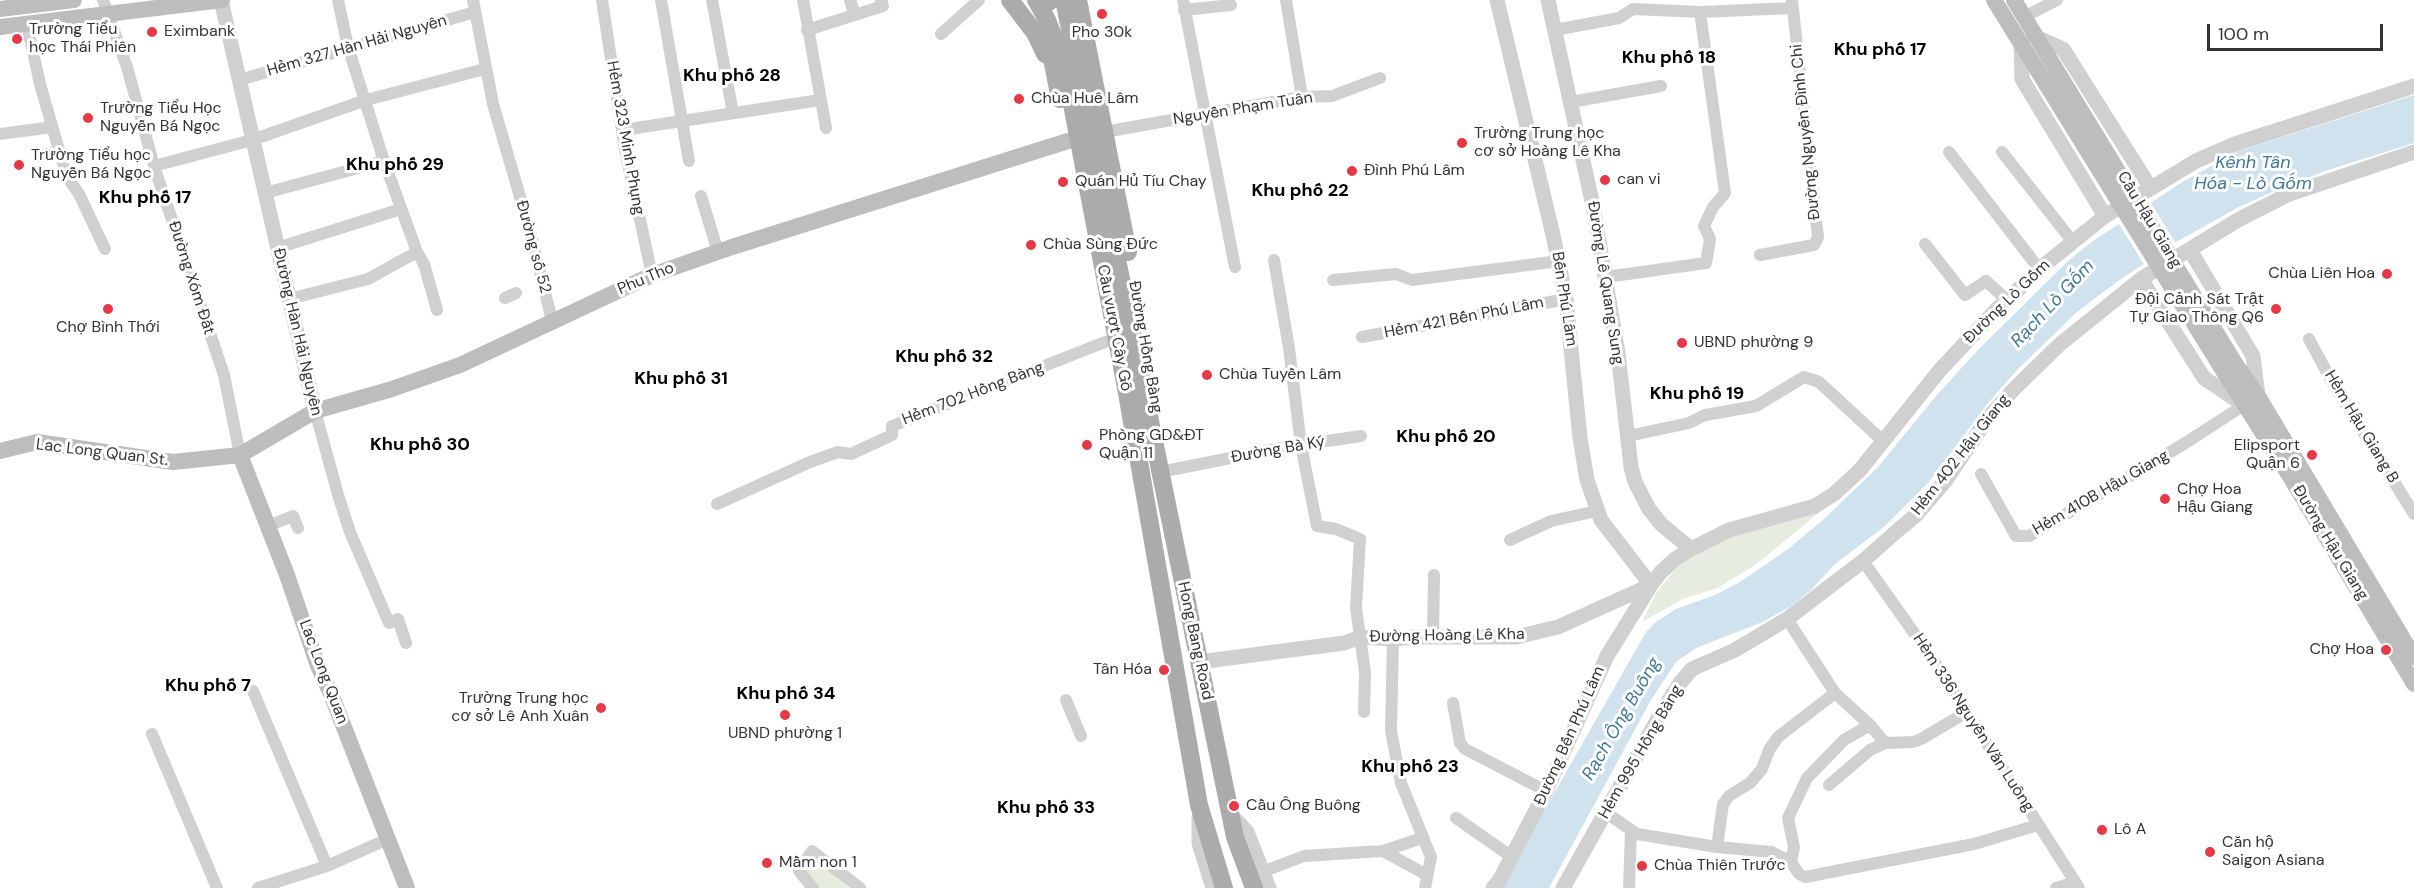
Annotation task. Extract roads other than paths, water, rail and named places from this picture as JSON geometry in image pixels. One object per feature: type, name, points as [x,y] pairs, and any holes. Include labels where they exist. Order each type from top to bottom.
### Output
[{"type":"main road","points":[[0,9],[74,0]]},
{"type":"main road","points":[[0,27],[27,24],[106,7],[221,0]]},
{"type":"main road","points":[[1010,0],[1061,71],[1068,141],[1123,436],[1136,449]]},
{"type":"main road","name":"Cầu vượt Cây Gõ","points":[[1073,0],[1135,392],[1136,449]]},
{"type":"main road","name":"Đường Hồng Bàng","points":[[1073,0],[1104,132],[1160,430],[1154,445]]},
{"type":"main road","points":[[1995,0],[2027,40]]},
{"type":"main road","points":[[2014,0],[2024,17],[2027,40]]},
{"type":"main road","name":"Cầu vượt Cây Gõ","points":[[1044,2],[1135,392],[1154,445]]},
{"type":"main road","name":"Cầu Hậu Giang","points":[[2027,40],[2230,369]]},
{"type":"main road","name":"Phu Tho","points":[[240,455],[315,411],[460,365],[652,274],[1068,141]]},
{"type":"main road","name":"Đường Hậu Giang","points":[[2230,369],[2414,657]]},
{"type":"main road","name":"Đường Hậu Giang","points":[[2251,400],[2289,475],[2414,684]]},
{"type":"main road","name":"Lac Long Quan St.","points":[[0,451],[37,442],[172,462],[240,455]]},
{"type":"main road","name":"Hong Bang Road","points":[[1154,445],[1235,837],[1258,880]]},
{"type":"main road","name":"Hong Bang Road","points":[[1136,449],[1199,805],[1224,888]]},
{"type":"main road","name":"Lac Long Quan","points":[[240,455],[318,666],[332,694],[407,888]]},
{"type":"street","name":"Đường Hàn Hải Nguyên","points":[[221,0],[315,411],[339,498],[350,532],[389,623],[398,620],[406,643]]},
{"type":"street","points":[[338,0],[348,47],[384,161],[417,252],[424,264],[437,310]]},
{"type":"street","name":"Hẻm 323 Minh Phụng","points":[[602,0],[640,225],[652,274]]},
{"type":"street","points":[[661,0],[689,161]]},
{"type":"street","points":[[712,0],[733,114]]},
{"type":"street","points":[[803,0],[826,128]]},
{"type":"street","points":[[850,0],[855,15]]},
{"type":"street","points":[[807,30],[883,6],[881,0]]},
{"type":"street","points":[[940,34],[979,0]]},
{"type":"street","points":[[1286,0],[1302,96]]},
{"type":"street","name":"Bến Phú Lâm","points":[[1497,0],[1559,261],[1566,299],[1583,463],[1597,511],[1606,528],[1651,585]]},
{"type":"street","name":"Đường Lê Quang Sung","points":[[1548,0],[1571,102],[1605,277],[1631,467],[1635,482],[1649,508],[1661,524],[1690,549]]},
{"type":"street","points":[[2024,17],[2057,0]]},
{"type":"street","points":[[1231,4],[1183,5],[1235,267]]},
{"type":"street","points":[[1555,30],[1619,18],[1633,9],[1701,12],[1792,4]]},
{"type":"street","name":"Đường Nguyễn Đình Chi","points":[[1760,255],[1814,245],[1818,237],[1792,4]]},
{"type":"street","name":"Hẻm 327 Hàn Hải Nguyên","points":[[239,80],[474,6]]},
{"type":"street","name":"Đường số 52","points":[[474,6],[485,69],[530,231],[552,321]]},
{"type":"street","name":"Đường Xóm Đất","points":[[106,7],[127,67],[154,165],[224,375],[240,455]]},
{"type":"street","points":[[1605,277],[1706,263],[1710,239],[1704,226],[1713,207],[1725,193],[1701,12]]},
{"type":"street","points":[[27,24],[40,84],[68,178],[80,194],[105,249]]},
{"type":"street","points":[[2105,216],[2022,79],[2027,40],[2063,49],[2150,187]]},
{"type":"street","points":[[154,165],[252,140],[366,100],[485,69]]},
{"type":"street","name":"Nguyễn Phạm Tuân","points":[[1104,132],[1302,96],[1332,96],[1380,78]]},
{"type":"street","points":[[1571,102],[1661,86]]},
{"type":"street","name":"Đường Lò Gốm","points":[[1651,585],[1660,573],[1690,549],[1729,530],[1815,506],[1845,485],[1884,442],[1940,370],[2007,300],[2105,216],[2196,161],[2235,144],[2414,86]]},
{"type":"street","points":[[623,130],[820,100]]},
{"type":"street","points":[[0,134],[52,127]]},
{"type":"street","points":[[1950,152],[2040,270]]},
{"type":"street","points":[[2002,152],[2073,242]]},
{"type":"street","name":"Hẻm 402 Hậu Giang","points":[[1863,561],[1922,508],[1946,480],[1988,418],[2013,390],[2060,345],[2141,279],[2238,220],[2287,195],[2414,152]]},
{"type":"street","points":[[265,193],[384,161]]},
{"type":"street","points":[[701,196],[718,252]]},
{"type":"street","points":[[278,248],[401,209]]},
{"type":"street","points":[[1925,244],[1965,295],[1986,282],[2007,300]]},
{"type":"street","name":"Đường Hậu Giang","points":[[2141,279],[2204,378],[2251,400],[2253,356],[2190,250]]},
{"type":"street","points":[[289,299],[368,279],[417,252]]},
{"type":"street","points":[[1274,260],[1289,348],[1301,445],[1317,526],[1336,529],[1360,539],[1356,608],[1365,672],[1364,712]]},
{"type":"street","points":[[1333,280],[1396,274],[1412,280],[1559,261]]},
{"type":"street","name":"Hẻm 421 Bến Phú Lâm","points":[[1362,337],[1566,299]]},
{"type":"street","name":"Hẻm Hậu Giang B","points":[[2309,339],[2330,378],[2414,514]]},
{"type":"street","name":"Hẻm 702 Hồng Bàng","points":[[717,504],[810,462],[838,452],[852,454],[892,435],[892,426],[1105,342]]},
{"type":"street","points":[[1628,436],[1689,423],[1705,416],[1756,406],[1804,377],[1819,382],[1884,442]]},
{"type":"street","name":"Hẻm 410B Hậu Giang","points":[[1981,474],[2016,536],[2029,536],[2187,442],[2251,400]]},
{"type":"street","name":"Đường Bà Ký","points":[[1160,472],[1301,445],[1362,436]]},
{"type":"street","points":[[1510,540],[1551,521],[1597,511]]},
{"type":"street","points":[[268,526],[293,516],[298,528]]},
{"type":"street","name":"Hẻm 995 Hồng Bàng","points":[[1563,888],[1664,708],[1692,669],[1735,650],[1787,619],[1863,561]]},
{"type":"street","name":"Hẻm 336 Nguyễn Văn Luông","points":[[1863,561],[1967,712],[2077,885]]},
{"type":"street","points":[[1434,575],[1434,637]]},
{"type":"street","name":"Đường Hoàng Lê Kha","points":[[1199,662],[1344,643],[1361,637],[1498,638],[1537,633],[1558,627],[1651,585]]},
{"type":"street","name":"Đường Bến Phú Lâm","points":[[1496,886],[1546,791],[1607,656],[1651,585]]},
{"type":"street","points":[[1787,619],[1835,693],[1870,725],[1885,743]]},
{"type":"street","points":[[1393,639],[1391,731],[1401,783],[1431,857],[1425,888]]},
{"type":"street","points":[[253,691],[327,866]]},
{"type":"street","points":[[1717,847],[1723,804],[1729,796],[1750,783],[1762,769],[1769,750],[1778,737],[1835,693]]},
{"type":"street","points":[[1066,700],[1081,736]]},
{"type":"street","points":[[1453,703],[1460,743],[1465,749],[1546,791]]},
{"type":"street","points":[[1828,785],[1869,750],[1885,743],[1906,743],[1921,739],[1967,712]]},
{"type":"street","points":[[1791,862],[1793,837],[1788,826],[1788,818],[1807,778],[1844,741],[1870,725]]},
{"type":"street","points":[[152,734],[217,888]]},
{"type":"street","points":[[1199,805],[1199,843],[1213,888]]},
{"type":"street","points":[[1605,813],[1631,831],[1647,836],[1717,847],[1772,852],[1791,862],[1799,874],[1817,882],[2038,825]]},
{"type":"street","points":[[1230,814],[1247,832],[1258,880],[1269,888]]},
{"type":"street","points":[[1456,818],[1512,856]]},
{"type":"street","name":"Hẻm 995 Hồng Bàng","points":[[1629,888],[1631,831]]},
{"type":"street","points":[[1258,880],[1304,856],[1383,851],[1422,838]]},
{"type":"street","points":[[258,888],[327,866],[388,839]]},
{"type":"street","points":[[813,888],[799,871],[812,851],[860,888]]},
{"type":"street","points":[[1383,851],[1427,875]]},
{"type":"street","points":[[2056,888],[2077,885]]},
{"type":"water","name":"Kênh Tân Hóa - Lò Gốm","points":[[2414,95],[2414,143],[2325,171],[2237,208],[2178,241],[2078,311],[2017,370],[1988,403],[1929,482],[1885,526],[1835,564],[1811,590],[1791,606],[1765,621],[1696,648],[1676,662],[1651,700],[1549,888],[1500,888],[1646,632],[1656,622],[1676,609],[1715,595],[1740,582],[1788,549],[1824,519],[1878,467],[1936,396],[1976,352],[2068,261],[2093,241],[2184,181],[2239,151]]},
{"type":"place","name":"Pho 30k","points":[[1102,14]]},
{"type":"place","name":"Eximbank","points":[[152,32]]},
{"type":"place","name":"Trường Tiểu học Thái Phiên","points":[[17,39]]},
{"type":"place","name":"Chùa Huê Lâm","points":[[1019,99]]},
{"type":"place","name":"Trường Tiểu Học Nguyễn Bá Ngọc","points":[[88,118]]},
{"type":"place","name":"Trường Trung học cơ sở Hoàng Lê Kha","points":[[1462,143]]},
{"type":"place","name":"Trường Tiểu học Nguyễn Bá Ngọc","points":[[19,165]]},
{"type":"place","name":"Đình Phú Lâm","points":[[1352,171]]},
{"type":"place","name":"can vi","points":[[1605,180]]},
{"type":"place","name":"Quán Hủ Tíu Chay","points":[[1063,182]]},
{"type":"place","name":"Chùa Sùng Đức","points":[[1031,245]]},
{"type":"place","name":"Chùa Liên Hoa","points":[[2387,274]]},
{"type":"place","name":"Chợ Bình Thới","points":[[108,309]]},
{"type":"place","name":"Đội Cảnh Sát Trật Tự Giao Thông Q6","points":[[2276,309]]},
{"type":"place","name":"UBND phường 9","points":[[1682,343]]},
{"type":"place","name":"Chùa Tuyền Lâm","points":[[1207,375]]},
{"type":"place","name":"Phòng GD&ĐT Quận 11","points":[[1087,445]]},
{"type":"place","name":"Elipsport Quận 6","points":[[2312,455]]},
{"type":"place","name":"Chợ Hoa Hậu Giang","points":[[2165,499]]},
{"type":"place","name":"Chợ Hoa","points":[[2386,650]]},
{"type":"place","name":"Tân Hóa","points":[[1164,670]]},
{"type":"place","name":"Trường Trung học cơ sở Lê Anh Xuân","points":[[601,708]]},
{"type":"place","name":"UBND phường 1","points":[[785,715]]},
{"type":"place","name":"Cầu Ông Buông","points":[[1234,806]]},
{"type":"place","name":"Lô A","points":[[2102,830]]},
{"type":"place","name":"Căn hộ Saigon Asiana","points":[[2210,852]]},
{"type":"place","name":"Mầm non 1","points":[[767,863]]},
{"type":"place","name":"Chùa Thiên Trước","points":[[1642,866]]},
{"type":"district","name":"Khu phố 17","points":[[1880,50]]},
{"type":"district","name":"Khu phố 18","points":[[1669,58]]},
{"type":"district","name":"Khu phố 28","points":[[732,76]]},
{"type":"district","name":"Khu phố 29","points":[[395,165]]},
{"type":"district","name":"Khu phố 22","points":[[1300,191]]},
{"type":"district","name":"Khu phố 17","points":[[145,198]]},
{"type":"district","name":"Khu phố 32","points":[[944,357]]},
{"type":"district","name":"Khu phố 31","points":[[681,379]]},
{"type":"district","name":"Khu phố 19","points":[[1697,394]]},
{"type":"district","name":"Khu phố 20","points":[[1446,437]]},
{"type":"district","name":"Khu phố 30","points":[[420,445]]},
{"type":"district","name":"Khu phố 7","points":[[208,686]]},
{"type":"district","name":"Khu phố 34","points":[[786,694]]},
{"type":"district","name":"Khu phố 23","points":[[1410,767]]},
{"type":"district","name":"Khu phố 33","points":[[1046,808]]},
{"type":"water label","name":"Rạch Lò Gốm","points":[[2053,304]]},
{"type":"water label","name":"Rạch Ông Buông","points":[[1622,719]]}]
